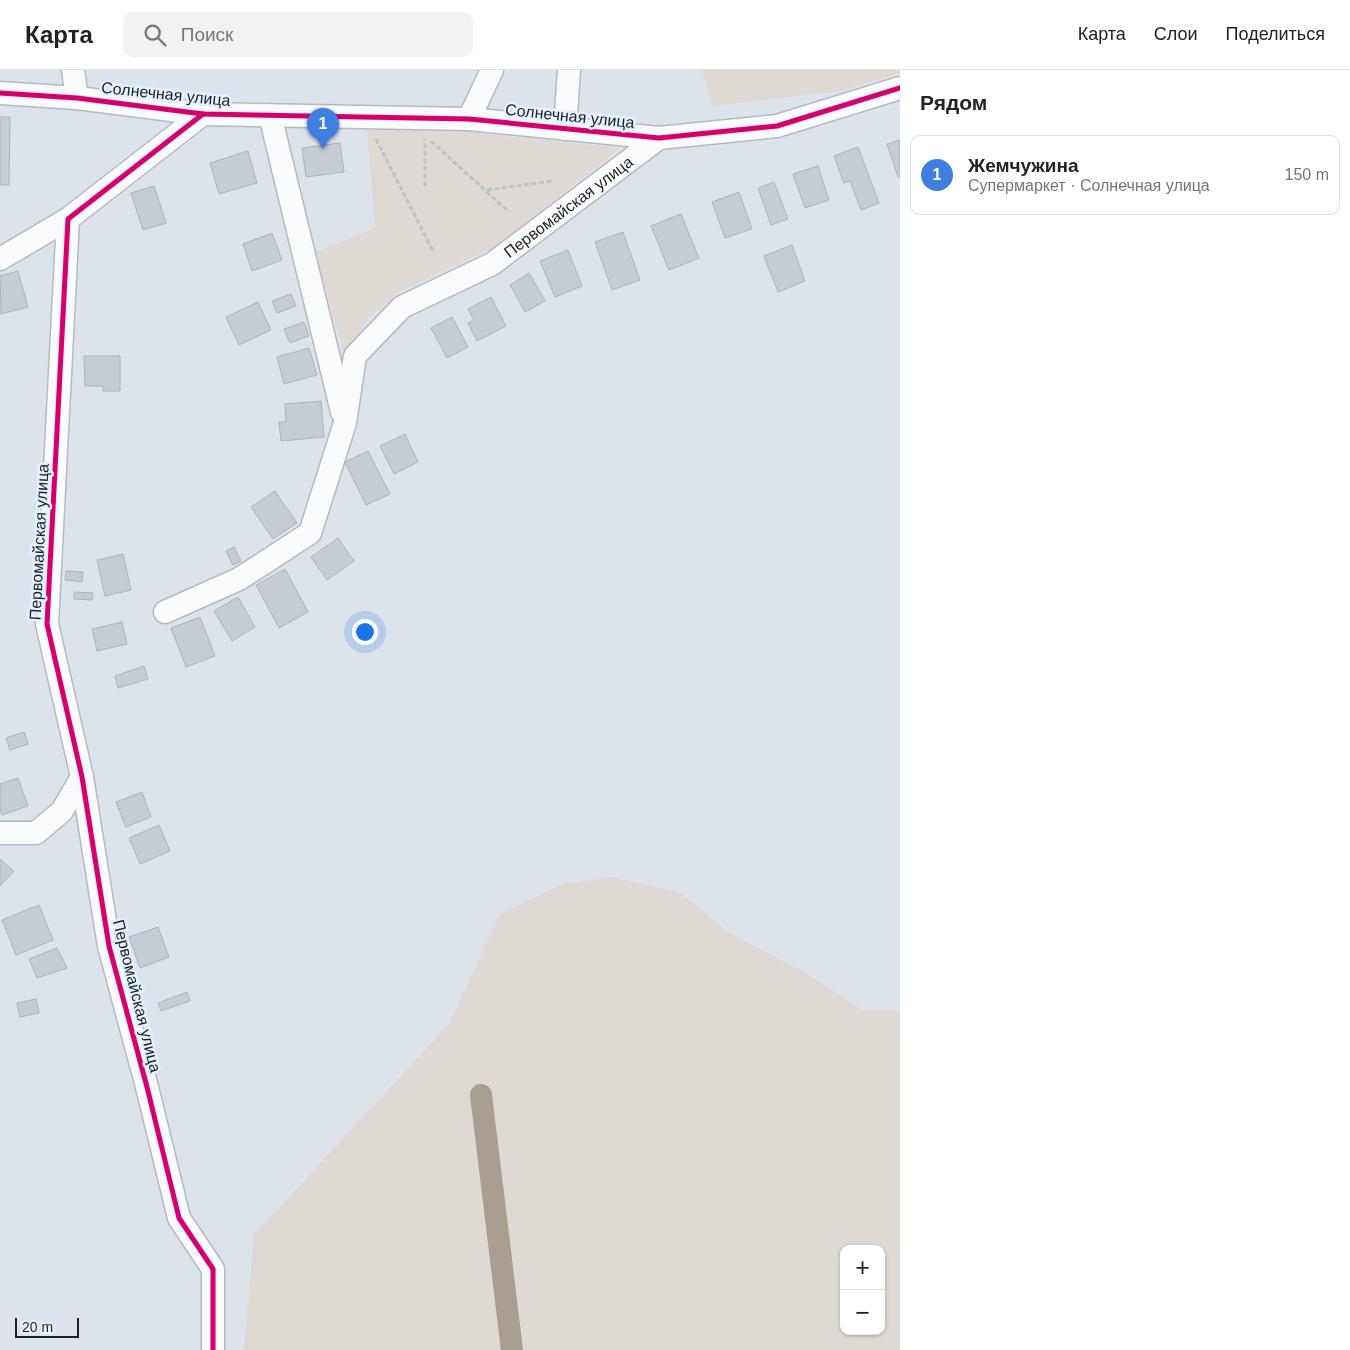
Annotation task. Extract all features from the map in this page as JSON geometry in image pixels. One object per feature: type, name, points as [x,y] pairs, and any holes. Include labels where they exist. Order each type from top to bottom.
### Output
[{"type":"street","points":[[73,70],[78,98]]},
{"type":"street","points":[[469,119],[492,70]]},
{"type":"street","points":[[565,128],[569,70]]},
{"type":"street","points":[[658,138],[777,126],[900,88]]},
{"type":"street","name":"Солнечная улица","points":[[0,93],[78,98],[203,114],[469,119],[658,138]]},
{"type":"street","points":[[0,259],[68,219],[203,114]]},
{"type":"street","points":[[270,115],[344,423]]},
{"type":"street","name":"Первомайская улица","points":[[165,612],[240,579],[310,533],[344,423],[355,356],[402,306],[492,264],[658,138]]},
{"type":"street","name":"Первомайская улица","points":[[68,219],[47,624],[82,777],[109,946],[148,1087],[179,1218],[213,1269],[213,1350]]},
{"type":"street","points":[[0,833],[36,833],[62,811],[82,777]]},
{"type":"path","points":[[374,136],[434,253]]},
{"type":"path","points":[[425,186],[426,136],[509,212]]},
{"type":"path","points":[[486,190],[552,181]]},
{"type":"shaded area","points":[[702,70],[900,70],[900,73],[842,91],[713,106]]},
{"type":"shaded area","points":[[367,126],[467,132],[621,148],[493,248],[399,292],[368,319],[345,354],[314,253],[375,228]]},
{"type":"shaded area","points":[[611,877],[681,893],[726,931],[809,975],[862,1010],[900,1010],[900,1350],[244,1350],[254,1235],[449,1024],[500,914],[562,884]]},
{"type":"building","points":[[0,117],[10,117],[9,185],[0,185]]},
{"type":"building","points":[[900,140],[900,176],[898,177],[887,144]]},
{"type":"building","points":[[340,143],[344,172],[306,177],[302,148]]},
{"type":"building","points":[[858,147],[879,203],[861,210],[850,181],[844,183],[834,156]]},
{"type":"building","points":[[248,151],[257,183],[219,194],[210,163]]},
{"type":"building","points":[[818,166],[829,200],[805,208],[793,174]]},
{"type":"building","points":[[774,182],[788,219],[771,225],[758,188]]},
{"type":"building","points":[[154,186],[166,223],[143,230],[131,193]]},
{"type":"building","points":[[739,192],[752,229],[725,238],[712,202]]},
{"type":"building","points":[[681,214],[699,258],[669,270],[651,226]]},
{"type":"building","points":[[623,232],[640,280],[612,290],[595,242]]},
{"type":"building","points":[[272,233],[282,260],[252,271],[243,244]]},
{"type":"building","points":[[792,245],[805,281],[778,292],[764,256]]},
{"type":"building","points":[[568,250],[582,286],[555,297],[540,261]]},
{"type":"building","points":[[18,271],[28,307],[1,314],[0,276]]},
{"type":"building","points":[[529,273],[545,301],[525,312],[510,285]]},
{"type":"building","points":[[291,294],[296,306],[277,313],[272,301]]},
{"type":"building","points":[[491,297],[506,326],[477,341],[468,323],[474,320],[468,309]]},
{"type":"building","points":[[258,302],[271,330],[239,345],[226,317]]},
{"type":"building","points":[[452,317],[468,347],[447,358],[431,328]]},
{"type":"building","points":[[304,322],[309,336],[290,343],[284,329]]},
{"type":"building","points":[[309,348],[317,375],[284,384],[277,357]]},
{"type":"building","points":[[84,356],[120,356],[120,391],[103,391],[103,386],[85,386]]},
{"type":"building","points":[[321,401],[324,437],[281,441],[279,422],[286,422],[285,404]]},
{"type":"building","points":[[405,434],[418,462],[394,474],[380,446]]},
{"type":"building","points":[[368,451],[390,494],[366,505],[345,462]]},
{"type":"building","points":[[275,491],[297,523],[273,539],[251,507]]},
{"type":"building","points":[[338,538],[354,561],[327,580],[311,557]]},
{"type":"building","points":[[234,547],[241,561],[233,565],[226,551]]},
{"type":"building","points":[[123,554],[131,590],[105,596],[97,560]]},
{"type":"building","points":[[285,569],[308,612],[279,628],[256,585]]},
{"type":"building","points":[[66,571],[83,572],[82,582],[65,580]]},
{"type":"building","points":[[74,592],[93,593],[92,600],[74,599]]},
{"type":"building","points":[[238,597],[255,627],[232,641],[214,611]]},
{"type":"building","points":[[200,617],[215,656],[186,667],[171,628]]},
{"type":"building","points":[[122,622],[127,644],[97,651],[92,629]]},
{"type":"building","points":[[144,666],[148,679],[118,688],[115,676]]},
{"type":"building","points":[[24,732],[28,744],[10,750],[6,738]]},
{"type":"building","points":[[18,778],[28,806],[2,815],[0,808],[0,784]]},
{"type":"building","points":[[142,792],[151,817],[126,827],[116,802]]},
{"type":"building","points":[[159,825],[170,851],[140,864],[129,838]]},
{"type":"building","points":[[0,859],[14,871],[0,886]]},
{"type":"building","points":[[39,905],[53,940],[16,955],[2,920]]},
{"type":"building","points":[[158,927],[169,957],[140,968],[129,937]]},
{"type":"building","points":[[57,948],[67,968],[37,978],[29,959]]},
{"type":"building","points":[[187,992],[190,1001],[161,1011],[158,1003]]},
{"type":"building","points":[[36,999],[39,1013],[20,1017],[17,1003]]},
{"type":"waterway","points":[[481,1095],[512,1350]]},
{"type":"cycle path","points":[[0,93],[77,98],[203,114],[469,119],[659,138],[777,126],[900,88]]},
{"type":"cycle path","points":[[203,114],[68,219],[47,624],[82,777],[109,946],[147,1087],[179,1218],[213,1269],[213,1350]]},
{"type":"place","name":"Жемчужина","points":[[323,149]]}]
